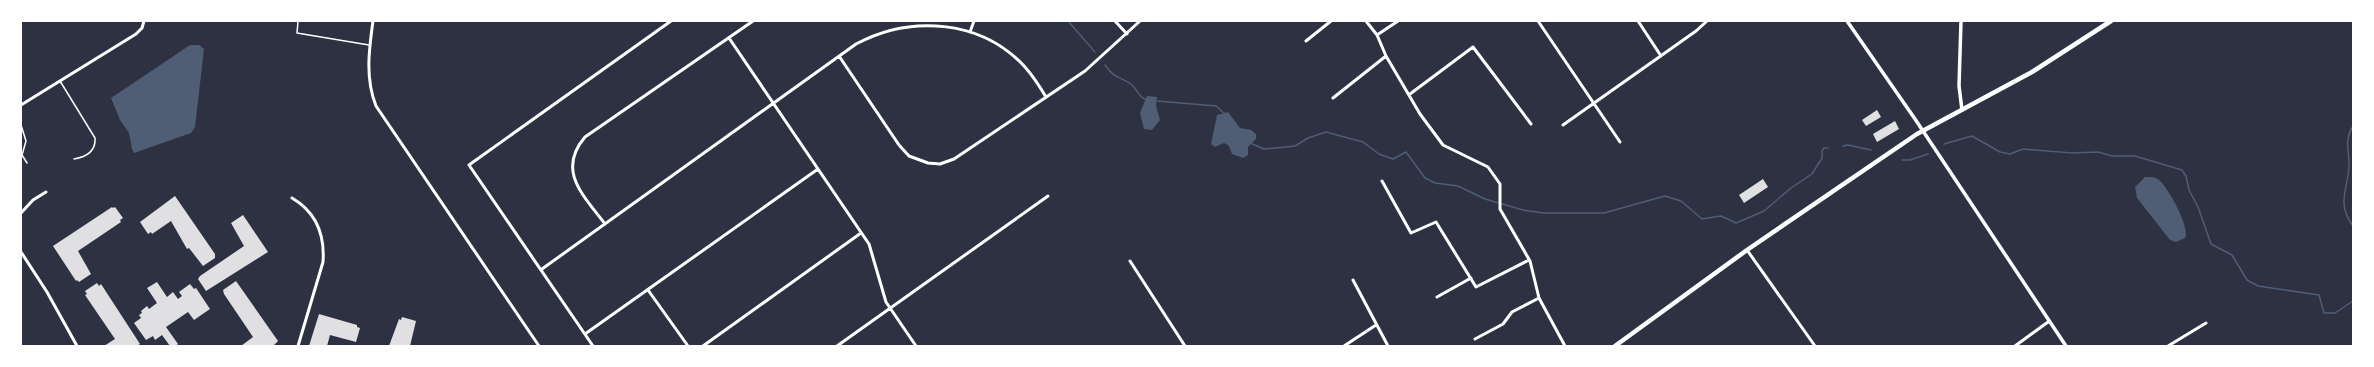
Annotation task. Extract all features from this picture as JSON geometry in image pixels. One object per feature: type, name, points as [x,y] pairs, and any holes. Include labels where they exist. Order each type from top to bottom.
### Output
[{"type":"main road","points":[[1614,346],[1747,250],[1923,131],[2037,69],[2111,21]]},
{"type":"street","points":[[21,105],[136,34],[142,28],[144,21]]},
{"type":"street","points":[[373,21],[369,45],[369,82],[376,106],[539,346]]},
{"type":"street","points":[[593,346],[542,269],[469,165],[671,21]]},
{"type":"street","points":[[605,224],[573,178],[573,159],[578,146],[585,137],[753,21]]},
{"type":"street","points":[[970,32],[974,21]]},
{"type":"street","points":[[1115,21],[1127,34]]},
{"type":"street","points":[[839,56],[903,150],[921,162],[940,164],[954,160],[1086,71],[1140,21]]},
{"type":"street","points":[[1306,41],[1331,21]]},
{"type":"street","points":[[1366,21],[1377,35],[1386,56],[1410,94],[1420,114],[1443,145],[1488,167],[1500,184],[1500,209],[1529,260],[1539,298],[1565,346]]},
{"type":"street","points":[[1377,35],[1398,21]]},
{"type":"street","points":[[1538,21],[1620,142]]},
{"type":"street","points":[[1638,21],[1661,56]]},
{"type":"street","points":[[1562,125],[1661,56],[1707,21]]},
{"type":"street","points":[[1847,21],[1923,131],[2048,322],[2066,346]]},
{"type":"street","points":[[1961,21],[1959,86],[1962,110]]},
{"type":"street","points":[[542,269],[839,56],[867,38],[899,28],[932,25],[970,32],[985,39],[1017,60],[1035,79],[1046,97]]},
{"type":"street","points":[[729,38],[861,233],[871,251],[882,294],[916,346]]},
{"type":"street","points":[[1410,94],[1473,47],[1531,124]]},
{"type":"street","points":[[1334,98],[1386,56]]},
{"type":"street","points":[[585,334],[818,169]]},
{"type":"street","points":[[1382,181],[1411,233],[1436,222],[1476,287],[1529,260]]},
{"type":"street","points":[[21,213],[33,200],[46,192]]},
{"type":"street","points":[[837,346],[1048,196]]},
{"type":"street","points":[[292,198],[304,206],[314,217],[320,228],[324,248],[323,262],[298,346]]},
{"type":"street","points":[[704,346],[861,233]]},
{"type":"street","points":[[1747,250],[1815,346]]},
{"type":"street","points":[[21,252],[47,292],[77,346]]},
{"type":"street","points":[[1130,261],[1185,346]]},
{"type":"street","points":[[1436,297],[1471,278]]},
{"type":"street","points":[[1353,280],[1388,346]]},
{"type":"street","points":[[648,290],[688,346]]},
{"type":"street","points":[[1475,339],[1503,324],[1512,312],[1539,298]]},
{"type":"street","points":[[2015,346],[2048,322]]},
{"type":"street","points":[[2168,346],[2206,323]]},
{"type":"street","points":[[1344,346],[1376,325]]},
{"type":"lane","points":[[298,21],[297,33],[369,45]]},
{"type":"lane","points":[[60,81],[94,138],[94,149],[74,159]]},
{"type":"lane","points":[[21,126],[26,142],[22,155],[28,163]]},
{"type":"water","points":[[190,45],[199,45],[204,49],[195,127],[191,133],[134,153],[129,133],[120,120],[111,98]]},
{"type":"water","points":[[1147,96],[1157,97],[1156,106],[1160,120],[1152,130],[1144,129],[1140,113]]},
{"type":"water","points":[[1228,112],[1240,128],[1251,130],[1256,134],[1256,139],[1248,147],[1248,155],[1243,158],[1232,154],[1229,146],[1224,143],[1215,147],[1211,144],[1217,115]]},
{"type":"water","points":[[2145,177],[2156,178],[2168,191],[2178,208],[2185,226],[2185,238],[2176,242],[2170,240],[2137,198],[2135,187]]},
{"type":"building","points":[[1877,110],[1881,117],[1866,126],[1862,120]]},
{"type":"building","points":[[1895,121],[1899,129],[1877,142],[1873,134]]},
{"type":"building","points":[[1763,179],[1768,187],[1744,203],[1739,195]]},
{"type":"building","points":[[175,196],[215,254],[215,258],[203,266],[189,248],[187,249],[171,221],[152,234],[151,232],[148,234],[140,222]]},
{"type":"building","points":[[112,207],[115,207],[123,218],[120,220],[121,222],[78,251],[91,274],[79,282],[77,280],[76,281],[53,246]]},
{"type":"building","points":[[243,215],[268,252],[206,291],[198,279],[200,276],[244,246],[231,223]]},
{"type":"building","points":[[236,281],[278,341],[273,346],[241,346],[253,337],[224,294],[223,290]]},
{"type":"building","points":[[157,282],[167,297],[173,292],[178,299],[182,296],[179,292],[190,284],[194,289],[196,288],[210,309],[194,320],[188,312],[166,327],[178,344],[176,346],[170,346],[162,335],[155,340],[153,336],[146,340],[134,323],[141,318],[139,315],[142,313],[141,311],[147,306],[149,309],[157,303],[147,288]]},
{"type":"building","points":[[97,283],[99,286],[101,284],[140,344],[137,346],[104,346],[115,339],[85,295],[87,294],[85,291]]},
{"type":"building","points":[[319,314],[357,325],[357,327],[360,328],[356,342],[330,335],[327,346],[309,346]]},
{"type":"building","points":[[402,317],[416,321],[410,346],[389,346],[399,319],[401,320]]},
{"type":"waterway","points":[[1068,21],[1095,52]]},
{"type":"waterway","points":[[1105,65],[1114,75],[1131,84],[1140,95],[1147,100]]},
{"type":"waterway","points":[[1157,101],[1216,106],[1225,114]]},
{"type":"waterway","points":[[2353,126],[2350,131],[2348,141],[2349,165],[2344,196],[2345,210],[2353,226]]},
{"type":"waterway","points":[[1250,143],[1264,149],[1295,146],[1308,138],[1326,132],[1363,142],[1379,154],[1393,159],[1406,152],[1425,178],[1435,183],[1458,186],[1485,199],[1523,210],[1544,213],[1604,213],[1665,196],[1681,201],[1702,219],[1721,216],[1736,223],[1764,211],[1791,188],[1812,174],[1822,158],[1822,151],[1824,148],[1828,148]]},
{"type":"waterway","points":[[1944,144],[1972,136],[2000,152],[2010,154],[2023,149],[2072,153],[2098,152],[2112,156],[2135,156],[2182,170],[2186,176],[2189,190],[2198,207],[2211,244],[2232,255],[2247,280],[2258,286],[2319,295],[2324,313],[2335,313],[2353,301]]},
{"type":"waterway","points":[[1843,146],[1848,145],[1871,150]]},
{"type":"waterway","points":[[1902,160],[1910,160],[1928,154]]}]
